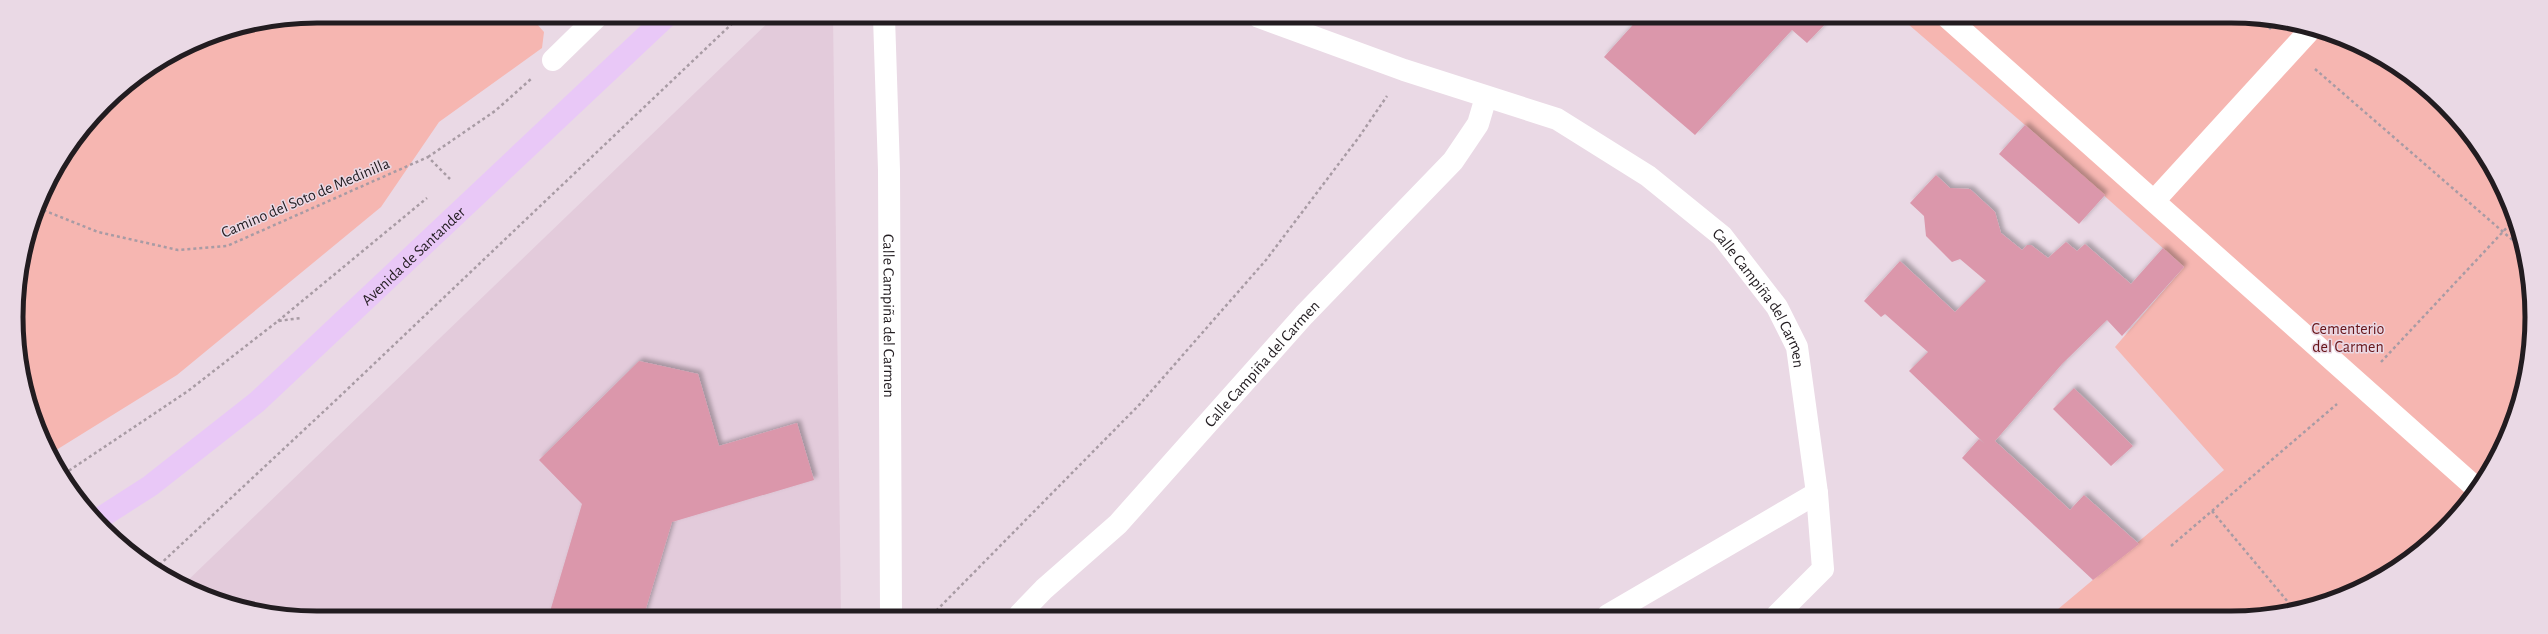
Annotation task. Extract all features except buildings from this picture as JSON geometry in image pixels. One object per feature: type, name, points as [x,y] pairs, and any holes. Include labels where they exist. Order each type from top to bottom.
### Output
[{"type":"main road","name":"Avenida de Santander","points":[[102,517],[150,486],[257,402],[660,23]]},
{"type":"main road","name":"Avenida de Santander","points":[[93,507],[150,486]]},
{"type":"street","points":[[552,60],[591,23]]},
{"type":"street","name":"Calle Campiña del Carmen","points":[[884,23],[889,178],[891,611]]},
{"type":"street","name":"Calle Campiña del Carmen","points":[[1275,23],[1404,70],[1557,119],[1648,176],[1722,236],[1777,307],[1797,347],[1817,493],[1823,569],[1781,611]]},
{"type":"street","points":[[1954,23],[2472,484]]},
{"type":"street","points":[[2154,201],[2307,33]]},
{"type":"street","name":"Calle Campiña del Carmen","points":[[1023,611],[1044,589],[1118,524],[1304,315],[1453,161],[1478,124],[1486,97]]},
{"type":"street","points":[[1615,611],[1817,493]]},
{"type":"path","points":[[160,565],[336,400],[733,23]]},
{"type":"path","points":[[2267,26],[2292,50],[2515,243]]},
{"type":"path","name":"Camino del Soto de Medinilla","points":[[43,210],[98,232],[178,250],[227,246],[428,157],[495,111],[552,60]]},
{"type":"path","points":[[936,611],[1140,404],[1266,260],[1359,137],[1404,70]]},
{"type":"path","points":[[428,157],[472,200]]},
{"type":"path","points":[[444,184],[456,174]]},
{"type":"path","points":[[67,472],[188,391],[278,321],[432,194]]},
{"type":"path","points":[[278,321],[352,313]]},
{"type":"path","points":[[2212,511],[2290,605]]},
{"type":"shaded area","points":[[768,23],[833,23],[841,611],[317,611],[279,608],[241,601],[204,589],[187,581]]},
{"type":"green space","points":[[317,23],[536,23],[544,32],[542,48],[439,122],[381,207],[177,375],[55,451],[45,430],[33,393],[26,355],[23,317],[26,279],[33,241],[45,204],[62,170],[84,138],[109,109],[138,84],[170,62],[204,45],[241,33],[260,29]]},
{"type":"green space","name":"Cementerio del Carmen","points":[[1907,23],[2231,23],[2288,29],[2307,33],[2344,45],[2378,62],[2410,84],[2439,109],[2464,138],[2486,170],[2503,204],[2515,241],[2519,260],[2525,317],[2519,374],[2515,393],[2503,430],[2486,464],[2464,496],[2439,525],[2410,550],[2378,572],[2344,589],[2307,601],[2269,608],[2231,611],[2056,611],[2224,470],[2115,347],[2184,267],[2025,125]]}]
